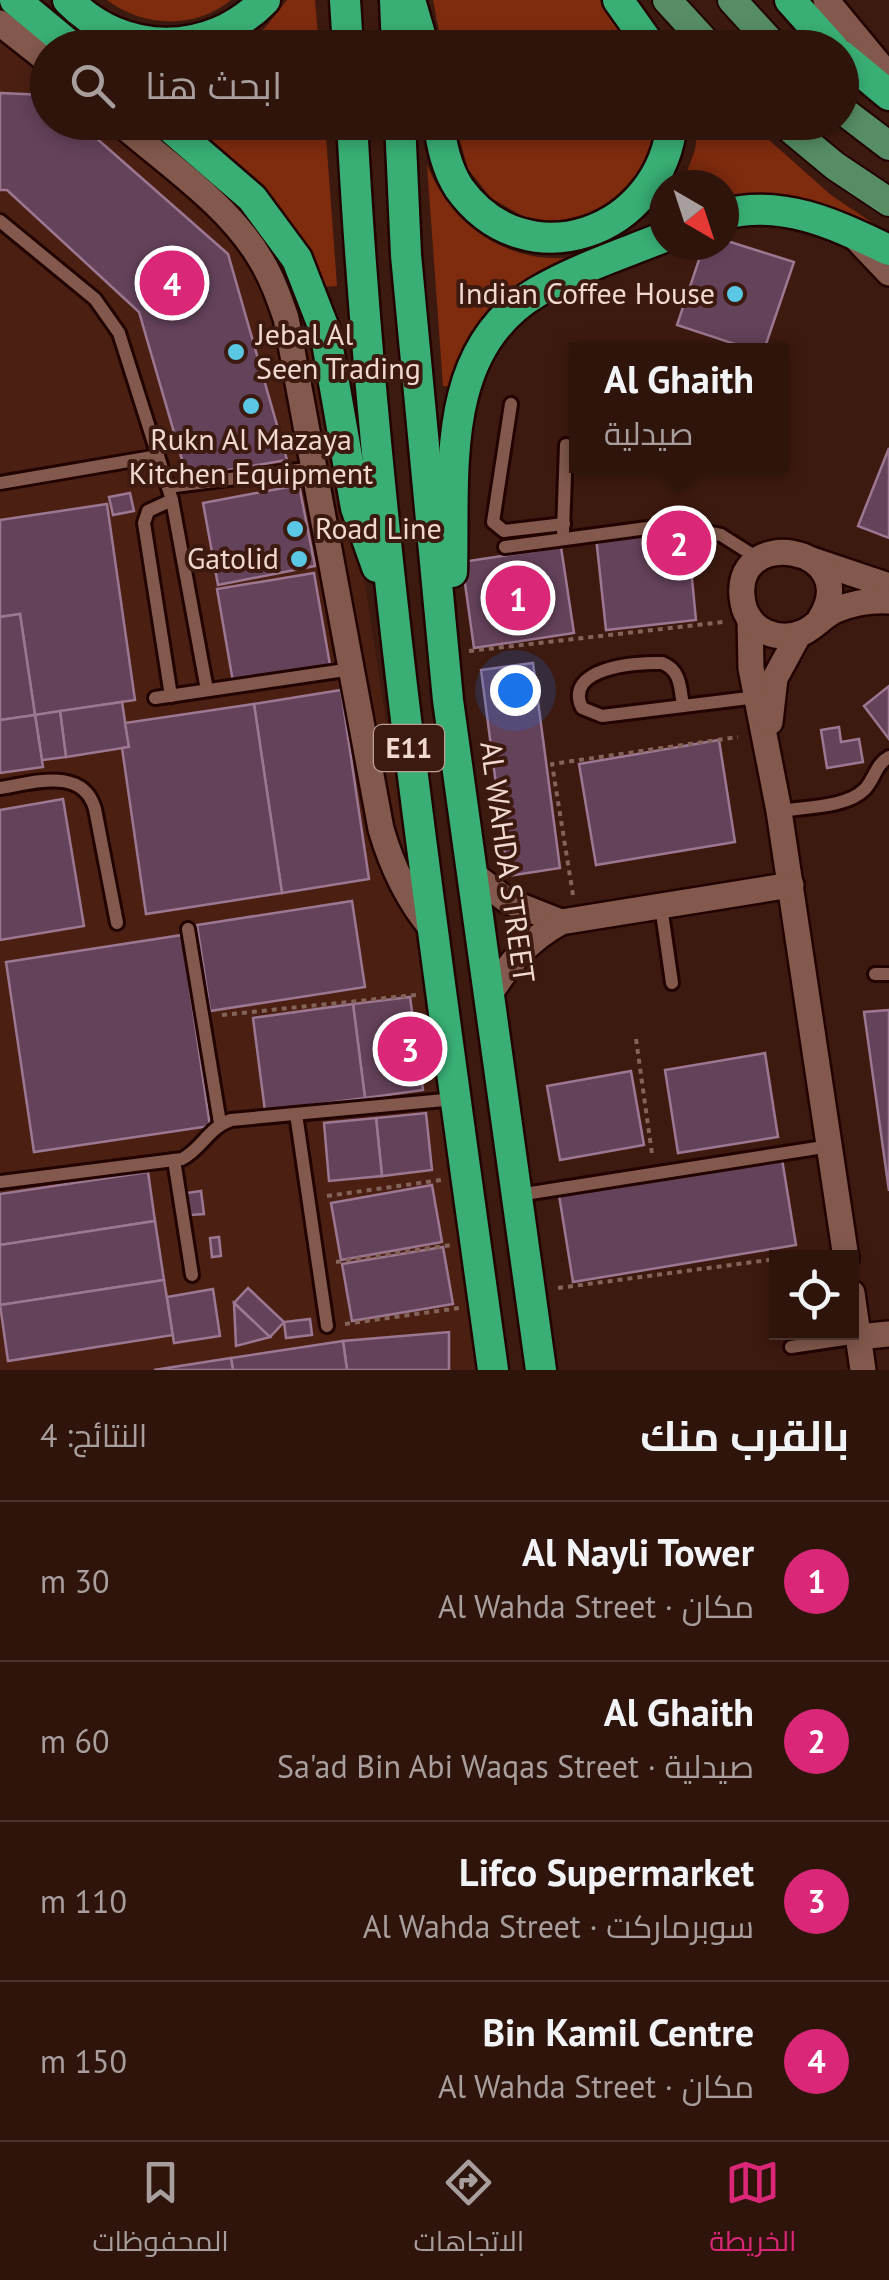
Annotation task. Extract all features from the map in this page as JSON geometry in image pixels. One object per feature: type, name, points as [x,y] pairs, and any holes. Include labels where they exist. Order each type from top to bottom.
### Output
[{"type":"highway","points":[[15,0],[51,30]]},
{"type":"highway","points":[[68,0],[84,16],[110,30]]},
{"type":"highway","points":[[224,30],[265,0]]},
{"type":"highway","points":[[345,0],[347,30]]},
{"type":"highway","points":[[395,0],[396,30]]},
{"type":"highway","points":[[410,0],[419,30]]},
{"type":"highway","points":[[618,0],[639,30]]},
{"type":"highway","points":[[790,0],[816,30]]},
{"type":"highway","points":[[859,70],[889,95]]},
{"type":"highway","points":[[185,140],[252,198],[284,238],[303,271],[324,331],[356,508],[392,612]]},
{"type":"highway","name":"E11","points":[[353,140],[359,264],[392,612],[493,1370]]},
{"type":"highway","name":"AL WAHDA STREET","points":[[401,140],[406,254],[448,700],[542,1370]]},
{"type":"highway","points":[[442,140],[448,168],[471,202],[504,226],[533,235],[562,237],[600,228],[618,219],[647,193],[666,159],[669,140]]},
{"type":"highway","points":[[739,213],[805,214],[889,250]]},
{"type":"highway","points":[[448,700],[457,426],[474,360],[499,323],[534,294],[649,244]]},
{"type":"main road","points":[[667,0],[694,30]]},
{"type":"main road","points":[[732,0],[760,30]]},
{"type":"main road","points":[[859,123],[889,146]]},
{"type":"main road","points":[[804,140],[889,202]]},
{"type":"street","points":[[826,0],[851,30]]},
{"type":"street","points":[[0,23],[30,46]]},
{"type":"street","points":[[859,40],[889,76]]},
{"type":"street","points":[[140,140],[218,208],[260,258],[286,318],[389,856],[413,906],[432,930]]},
{"type":"street","points":[[851,232],[889,273]]},
{"type":"street","points":[[845,1250],[779,810],[749,652],[750,619],[742,587],[745,576],[759,559],[780,550],[889,586]]},
{"type":"street","points":[[767,743],[775,678],[810,627],[828,592],[824,574],[812,560]]},
{"type":"street","points":[[750,619],[767,633],[788,637],[860,602],[889,601]]},
{"type":"street","points":[[474,875],[508,901],[569,920]]},
{"type":"street","points":[[491,992],[519,952],[541,933],[569,920],[791,885]]},
{"type":"street","points":[[859,1337],[889,1334]]},
{"type":"street","points":[[858,1340],[863,1370]]},
{"type":"lane","points":[[0,40],[30,50]]},
{"type":"lane","points":[[0,221],[95,299],[112,321],[170,494],[207,690]]},
{"type":"lane","points":[[511,404],[493,522],[504,531],[564,524]]},
{"type":"lane","points":[[563,539],[566,446]]},
{"type":"lane","points":[[0,483],[158,456]]},
{"type":"lane","points":[[171,696],[144,523],[148,512],[170,494],[314,468]]},
{"type":"lane","points":[[505,546],[670,525],[721,536],[759,559]]},
{"type":"lane","points":[[683,706],[678,677],[662,663],[588,676],[578,694],[582,708],[594,716],[683,706],[757,697]]},
{"type":"lane","points":[[155,698],[352,669]]},
{"type":"lane","points":[[779,810],[853,797],[866,788],[879,765],[889,757]]},
{"type":"lane","points":[[0,788],[64,780],[88,793],[95,809],[117,924]]},
{"type":"lane","points":[[661,906],[672,983]]},
{"type":"lane","points":[[188,929],[220,1124]]},
{"type":"lane","points":[[0,1182],[174,1160],[191,1155],[210,1130],[220,1124],[455,1099]]},
{"type":"lane","points":[[296,1114],[327,1326]]},
{"type":"lane","points":[[518,1195],[830,1146]]},
{"type":"lane","points":[[174,1160],[192,1274]]},
{"type":"lane","points":[[791,1347],[838,1340]]},
{"type":"path","points":[[450,654],[750,619]]},
{"type":"path","points":[[569,920],[552,764],[767,743]]},
{"type":"path","points":[[202,1017],[441,992]]},
{"type":"path","points":[[636,1039],[654,1174]]},
{"type":"path","points":[[308,1199],[466,1176]]},
{"type":"path","points":[[318,1265],[475,1241]]},
{"type":"path","points":[[532,1292],[769,1260]]},
{"type":"path","points":[[327,1326],[484,1305]]},
{"type":"shaded area","points":[[107,0],[231,0],[201,16],[169,21],[136,16]]},
{"type":"shaded area","points":[[287,0],[315,0],[318,30],[262,30]]},
{"type":"shaded area","points":[[433,0],[600,0],[624,30],[439,30]]},
{"type":"shaded area","points":[[0,18],[30,42],[30,140],[170,140],[244,191],[338,411],[487,1370],[0,1370]]},
{"type":"shaded area","points":[[195,140],[326,140],[337,286],[322,287]]},
{"type":"shaded area","points":[[460,140],[658,140],[652,166],[604,213],[558,223],[522,216],[491,198],[468,169]]},
{"type":"shaded area","points":[[696,140],[769,140],[831,195],[889,234],[739,209],[739,170],[688,170]]},
{"type":"shaded area","points":[[427,165],[446,200],[471,226],[500,245],[532,256],[566,258],[600,251],[633,236],[649,223],[649,233],[552,273],[457,387],[443,386]]},
{"type":"building","points":[[0,93],[30,94],[30,140],[98,140],[228,254],[287,460],[187,477],[139,312],[7,190],[0,190]]},
{"type":"building","name":"Indian Coffee House","points":[[739,245],[794,262],[766,343],[732,343],[677,325],[699,260],[739,260]]},
{"type":"building","points":[[889,448],[889,538],[858,526]]},
{"type":"building","points":[[299,485],[315,566],[218,585],[203,503]]},
{"type":"building","points":[[130,493],[134,511],[113,515],[109,497]]},
{"type":"building","points":[[107,504],[135,700],[35,715],[20,614],[0,617],[0,520]]},
{"type":"building","points":[[687,527],[696,620],[606,630],[596,537]]},
{"type":"building","points":[[561,547],[574,633],[474,648],[462,562]]},
{"type":"building","points":[[314,573],[330,665],[233,682],[217,589]]},
{"type":"building","points":[[20,614],[35,715],[0,720],[0,617]]},
{"type":"building","points":[[533,663],[560,868],[508,876],[481,670]]},
{"type":"building","points":[[889,686],[889,739],[864,706]]},
{"type":"building","points":[[341,690],[369,879],[282,893],[254,704]]},
{"type":"building","points":[[122,702],[129,747],[66,757],[60,711]]},
{"type":"building","points":[[254,704],[282,893],[146,914],[122,748],[129,747],[125,723]]},
{"type":"building","points":[[60,711],[66,757],[42,760],[35,715]]},
{"type":"building","points":[[35,715],[43,767],[0,773],[0,720]]},
{"type":"building","points":[[839,727],[841,742],[859,739],[863,762],[827,768],[821,730]]},
{"type":"building","points":[[719,740],[735,842],[596,865],[579,764]]},
{"type":"building","points":[[63,799],[84,926],[0,940],[0,810]]},
{"type":"building","points":[[352,901],[365,987],[210,1011],[197,925]]},
{"type":"building","points":[[182,935],[210,1126],[34,1152],[6,962]]},
{"type":"building","points":[[410,997],[423,1090],[365,1098],[353,1004]]},
{"type":"building","points":[[353,1004],[365,1098],[265,1111],[253,1018]]},
{"type":"building","points":[[889,1010],[889,1191],[864,1012]]},
{"type":"building","points":[[765,1053],[778,1137],[678,1153],[665,1070]]},
{"type":"building","points":[[631,1071],[644,1145],[560,1160],[547,1086]]},
{"type":"building","points":[[426,1113],[432,1170],[382,1176],[376,1118]]},
{"type":"building","points":[[376,1118],[382,1176],[329,1181],[324,1123]]},
{"type":"building","points":[[782,1159],[796,1245],[573,1282],[559,1195]]},
{"type":"building","points":[[148,1172],[155,1221],[0,1245],[0,1194]]},
{"type":"building","points":[[432,1185],[442,1242],[341,1260],[331,1203]]},
{"type":"building","points":[[201,1191],[204,1214],[190,1215],[187,1193]]},
{"type":"building","points":[[155,1221],[164,1280],[0,1305],[0,1245]]},
{"type":"building","points":[[219,1237],[221,1256],[212,1257],[210,1238]]},
{"type":"building","points":[[443,1247],[453,1304],[352,1321],[342,1264]]},
{"type":"building","points":[[164,1280],[173,1335],[8,1361],[0,1305]]},
{"type":"building","points":[[248,1288],[284,1322],[270,1337],[234,1303]]},
{"type":"building","points":[[213,1289],[220,1336],[174,1343],[167,1297]]},
{"type":"building","points":[[234,1303],[270,1337],[236,1346]]},
{"type":"building","points":[[310,1319],[312,1335],[286,1338],[284,1322]]},
{"type":"building","points":[[449,1332],[449,1370],[347,1370],[343,1341]]},
{"type":"building","points":[[343,1341],[347,1370],[233,1370],[231,1358]]},
{"type":"building","points":[[231,1358],[233,1370],[154,1370]]},
{"type":"place","name":"Bin Kamil Centre","points":[[172,283]]},
{"type":"place","name":"Indian Coffee House","points":[[735,294]]},
{"type":"place","name":"Jebal Al Seen Trading","points":[[236,352]]},
{"type":"place","name":"Rukn Al Mazaya Kitchen Equipment","points":[[251,406]]},
{"type":"place","name":"Road Line","points":[[295,529]]},
{"type":"place","name":"Al Ghaith","points":[[679,543]]},
{"type":"place","name":"Gatolid","points":[[299,559]]},
{"type":"place","name":"Al Nayli Tower","points":[[518,598]]},
{"type":"place","name":"Lifco Supermarket","points":[[410,1049]]}]
